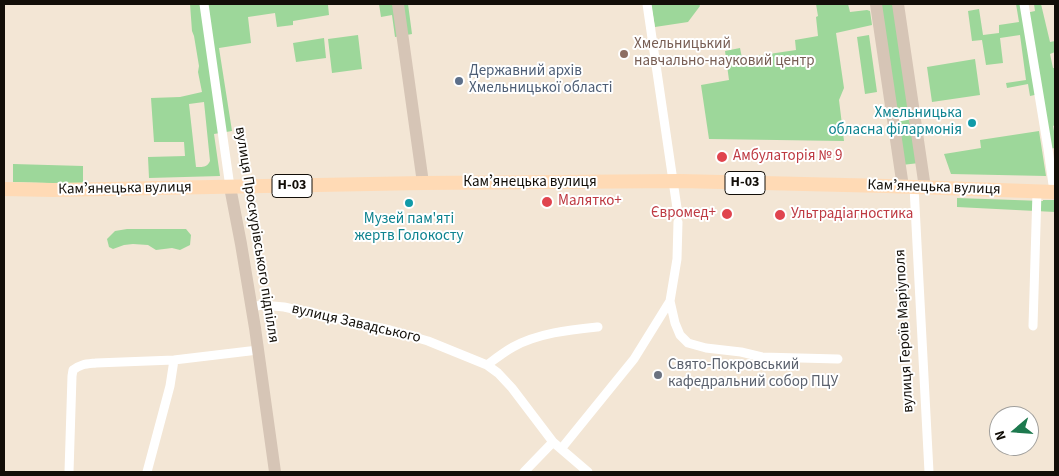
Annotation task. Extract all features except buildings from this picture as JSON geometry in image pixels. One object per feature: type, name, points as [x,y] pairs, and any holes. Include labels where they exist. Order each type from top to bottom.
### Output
[{"type":"main road","name":"Камʼянецька вулиця","points":[[4,189],[53,190],[423,183],[673,182],[1055,192]]},
{"type":"street","name":"вулиця Проскурівського підпілля","points":[[204,4],[230,187],[258,350],[275,472]]},
{"type":"street","points":[[398,4],[423,183]]},
{"type":"street","points":[[648,4],[677,208]]},
{"type":"street","name":"вулиця Героїв Маріуполя","points":[[876,4],[893,118],[914,187]]},
{"type":"street","name":"вулиця Героїв Маріуполя","points":[[898,4],[914,114],[914,187],[929,472]]},
{"type":"street","points":[[1024,4],[1055,192]]},
{"type":"street","points":[[893,118],[914,114]]},
{"type":"street","points":[[1033,326],[1037,192]]},
{"type":"street","points":[[678,222],[677,259],[670,301],[680,335],[688,343],[706,348],[741,352],[762,357],[838,359]]},
{"type":"street","points":[[561,449],[634,359],[670,301]]},
{"type":"street","name":"вулиця Завадського","points":[[251,307],[262,305],[284,307],[390,330],[428,341],[487,365],[498,373],[512,388],[553,442],[588,472]]},
{"type":"street","points":[[487,365],[513,347],[530,340],[548,334],[598,327]]},
{"type":"street","points":[[70,472],[73,370],[82,364],[174,360],[258,350]]},
{"type":"street","points":[[147,472],[170,386],[174,360]]},
{"type":"street","points":[[524,472],[553,442]]},
{"type":"green space","points":[[190,4],[333,4],[328,5],[329,15],[293,21],[293,25],[277,27],[275,13],[248,17],[251,43],[219,48],[232,131],[214,134],[220,176],[149,178],[148,157],[185,156],[184,142],[154,142],[151,98],[180,97],[202,92],[192,31]],"holes":[[[204,102],[210,161],[206,166],[196,167],[189,104]]]},
{"type":"green space","points":[[379,4],[408,4],[412,34],[395,37],[392,15],[381,17]]},
{"type":"green space","points":[[651,4],[699,4],[700,6],[688,22],[655,27]]},
{"type":"green space","points":[[816,4],[848,4],[850,12],[870,11],[872,25],[836,33],[844,88],[839,100],[844,141],[709,139],[701,85],[729,80],[725,51],[740,48],[742,58],[796,50],[795,40],[818,36]]},
{"type":"green space","points":[[878,4],[895,4],[919,163],[902,165]]},
{"type":"green space","points":[[1016,4],[1024,4],[1026,13],[1035,11],[1034,4],[1041,4],[1050,42],[1055,41],[1055,52],[1050,54],[1053,68],[1055,68],[1055,125],[1053,126],[1055,148],[1048,149],[1039,94],[1030,96],[1028,84],[1007,88],[1006,83],[1026,80],[1020,35],[1000,38],[1003,63],[986,65],[982,40],[972,41],[968,11],[979,9],[983,35],[999,33],[999,25],[1019,22]]},
{"type":"green space","points":[[358,35],[362,69],[332,73],[328,39]]},
{"type":"green space","points":[[869,35],[877,92],[865,94],[857,37]]},
{"type":"green space","points":[[324,38],[326,58],[296,62],[293,43]]},
{"type":"green space","points":[[975,59],[980,95],[932,102],[927,67]]},
{"type":"green space","points":[[1039,131],[1046,176],[951,174],[944,154],[981,148],[980,140]]},
{"type":"green space","points":[[13,164],[83,166],[83,184],[13,182]]},
{"type":"green space","points":[[957,198],[1055,200],[1055,212],[957,207]]},
{"type":"green space","points":[[127,229],[186,229],[191,235],[190,245],[180,250],[172,248],[156,250],[148,245],[133,244],[113,249],[109,247],[107,239],[115,231]]},
{"type":"place","name":"Хмельницький навчально-науковий центр","points":[[624,54]]},
{"type":"place","name":"Державний архів Хмельницької області","points":[[459,81]]},
{"type":"place","name":"Хмельницька обласна філармонія","points":[[972,123]]},
{"type":"place","name":"Амбулаторія № 9","points":[[722,157]]},
{"type":"place","name":"Малятко+","points":[[547,202]]},
{"type":"place","name":"Музей пам'яті жертв Голокосту","points":[[409,203]]},
{"type":"place","name":"Євромед+","points":[[727,214]]},
{"type":"place","name":"Ультрадіагностика","points":[[780,215]]},
{"type":"place","name":"Свято-Покровський кафедральний собор ПЦУ","points":[[658,375]]}]
